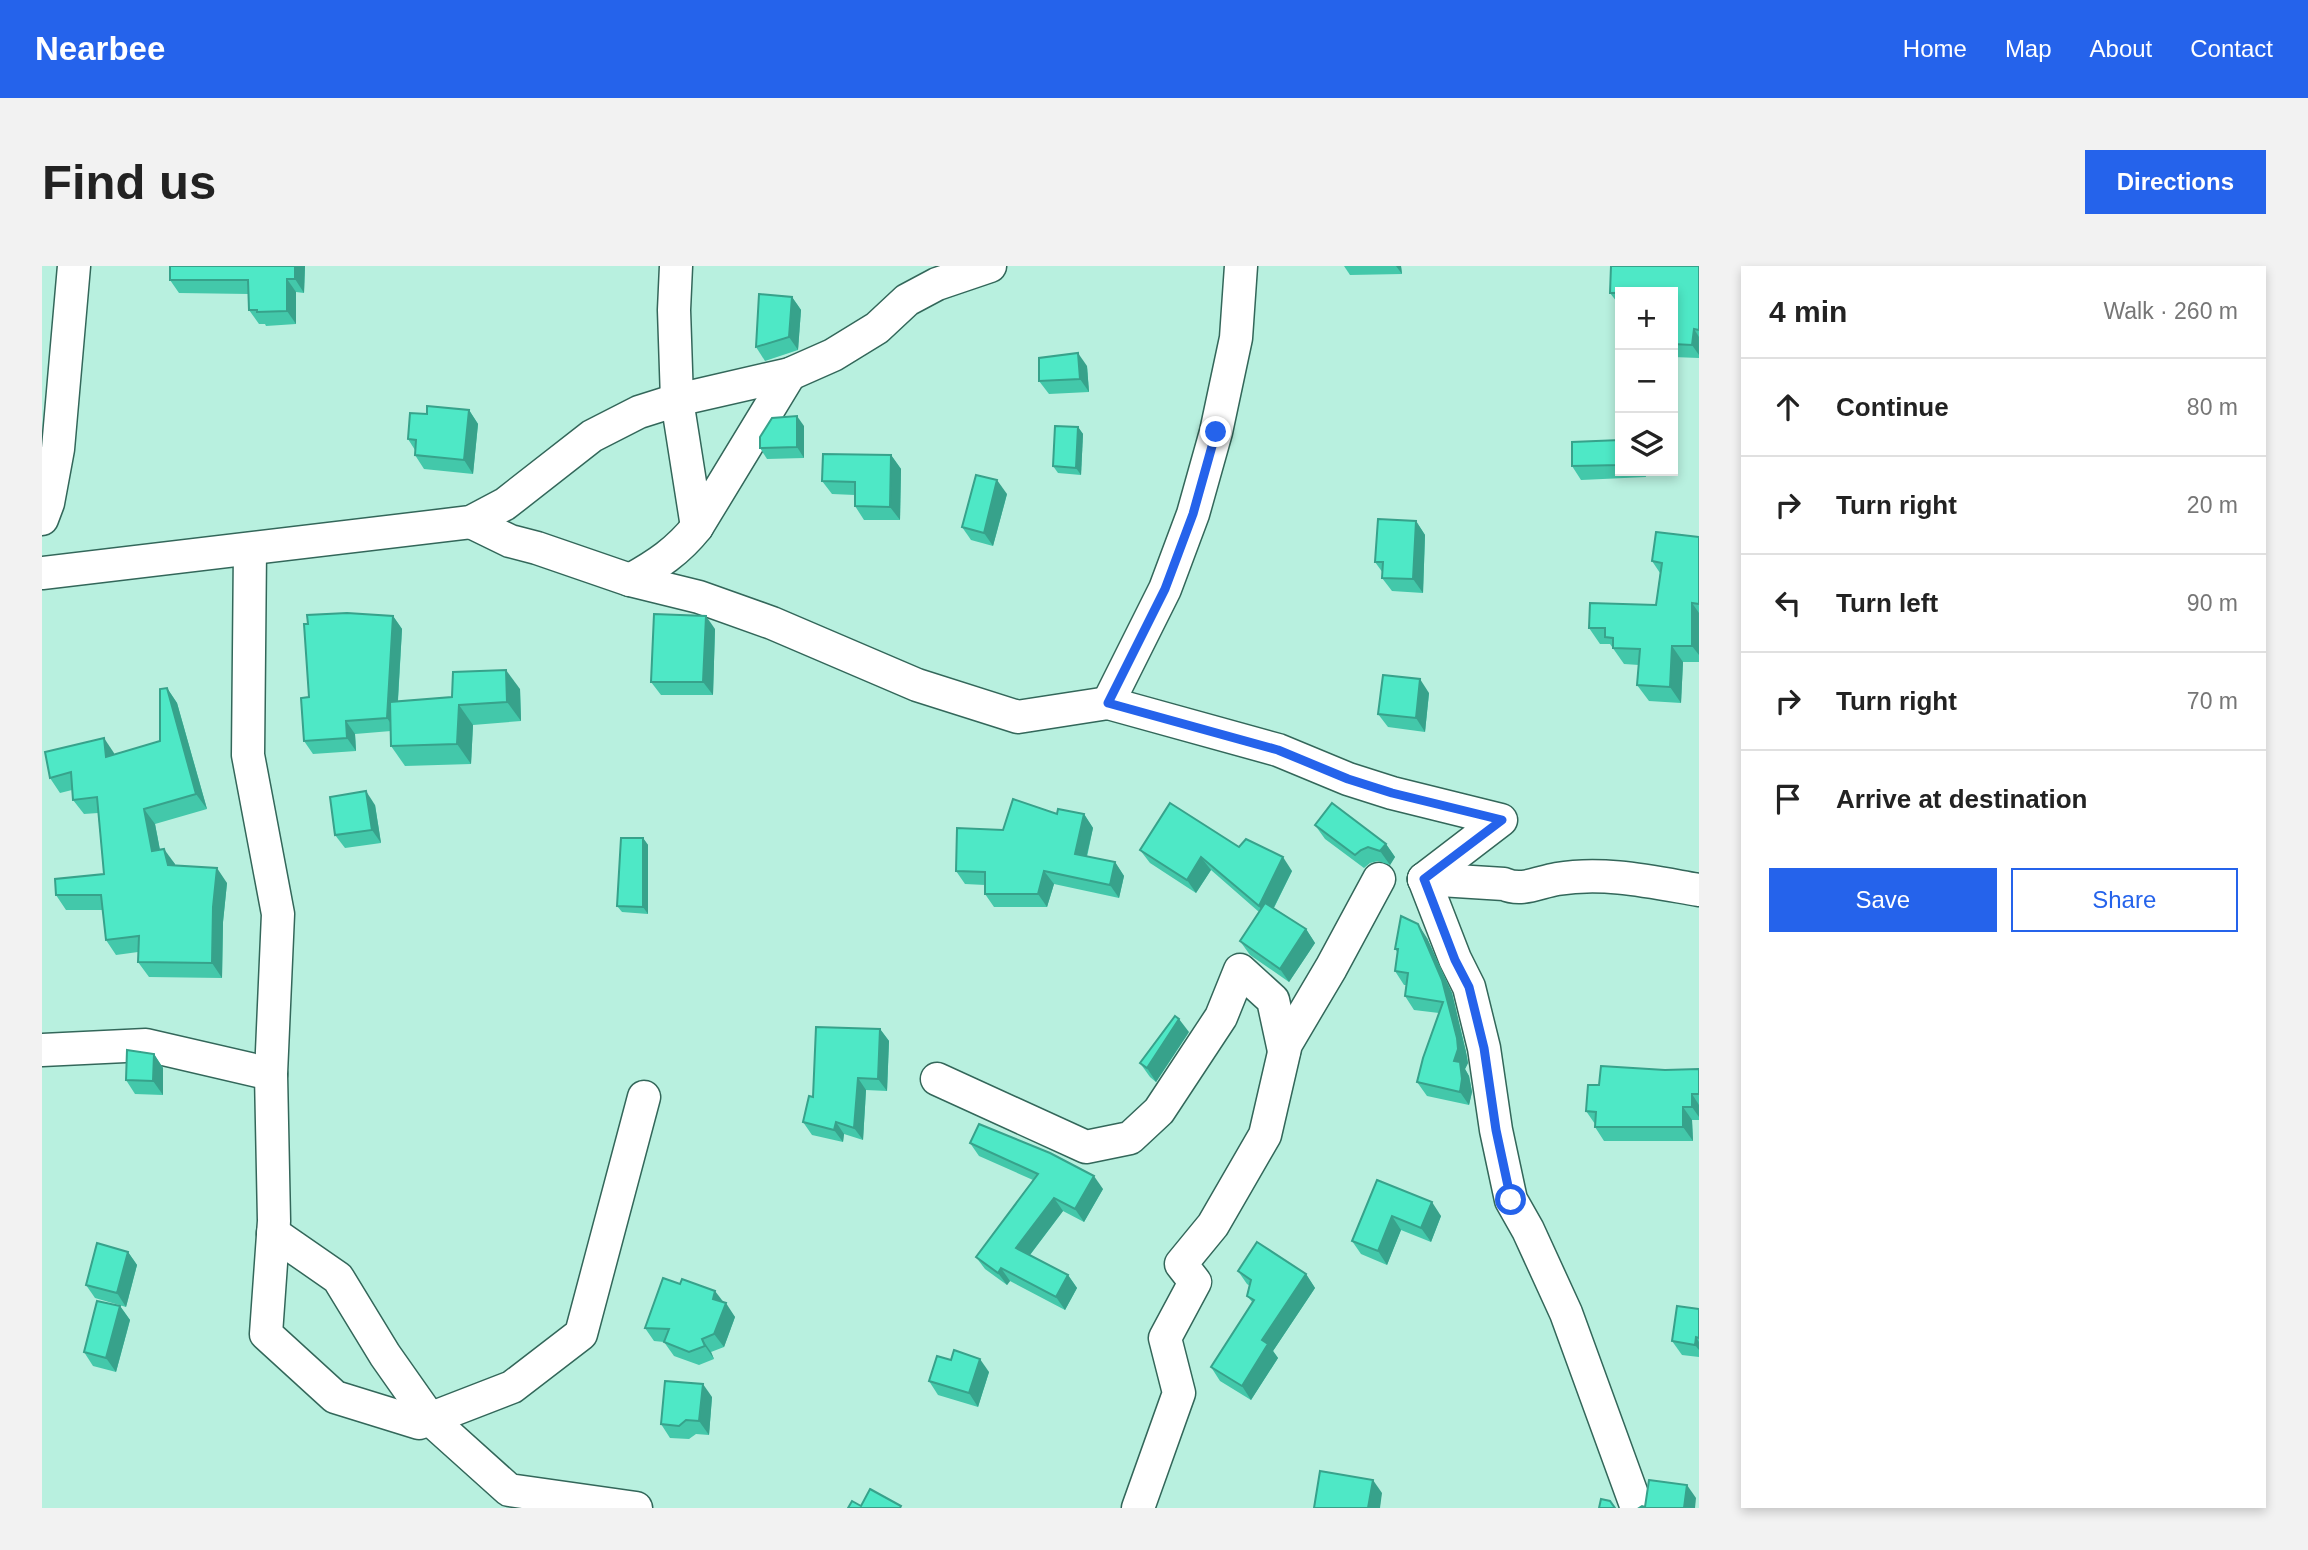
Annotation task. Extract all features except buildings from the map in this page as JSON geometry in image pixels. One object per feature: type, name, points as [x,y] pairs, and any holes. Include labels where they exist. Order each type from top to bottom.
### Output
[{"type":"street","points":[[42,519],[48,503],[58,449],[74,266]]},
{"type":"street","points":[[676,266],[674,310],[677,400],[697,527]]},
{"type":"street","points":[[42,573],[471,522],[505,504],[592,436],[639,412],[677,400],[790,374],[832,355],[877,328],[907,300],[937,284],[990,266]]},
{"type":"street","points":[[1108,703],[1165,589],[1193,514],[1216,432],[1236,338],[1241,266]]},
{"type":"street","points":[[630,580],[663,562],[687,540],[790,374]]},
{"type":"street","points":[[471,522],[510,541],[630,580],[699,597],[772,623],[917,685],[1018,718],[1108,703],[1278,750],[1348,779],[1392,793],[1502,820],[1424,879]]},
{"type":"street","points":[[250,549],[248,755],[278,914],[271,1074],[273,1233],[266,1334],[335,1397],[419,1423],[512,1387],[581,1334],[643,1097]]},
{"type":"street","points":[[1424,879],[1504,884],[1515,889],[1591,875],[1637,879],[1699,890]]},
{"type":"street","points":[[1138,1508],[1179,1393],[1165,1338],[1195,1282],[1181,1264],[1213,1225],[1265,1135],[1286,1044],[1379,879]]},
{"type":"street","points":[[1424,879],[1455,960],[1469,987],[1484,1048],[1496,1130],[1511,1200],[1528,1230],[1566,1313],[1636,1508]]},
{"type":"street","points":[[937,1079],[1086,1147],[1130,1138],[1159,1111],[1221,1017],[1240,970],[1273,1000],[1284,1051]]},
{"type":"street","points":[[42,1050],[146,1045],[271,1074]]},
{"type":"street","points":[[273,1233],[338,1278],[385,1355],[430,1419],[509,1490],[636,1508]]},
{"type":"route","points":[[1216,432],[1193,514],[1165,589],[1108,703],[1278,750],[1348,779],[1392,793],[1502,820],[1424,879],[1455,960],[1469,987],[1484,1048],[1496,1130],[1511,1200]]}]
